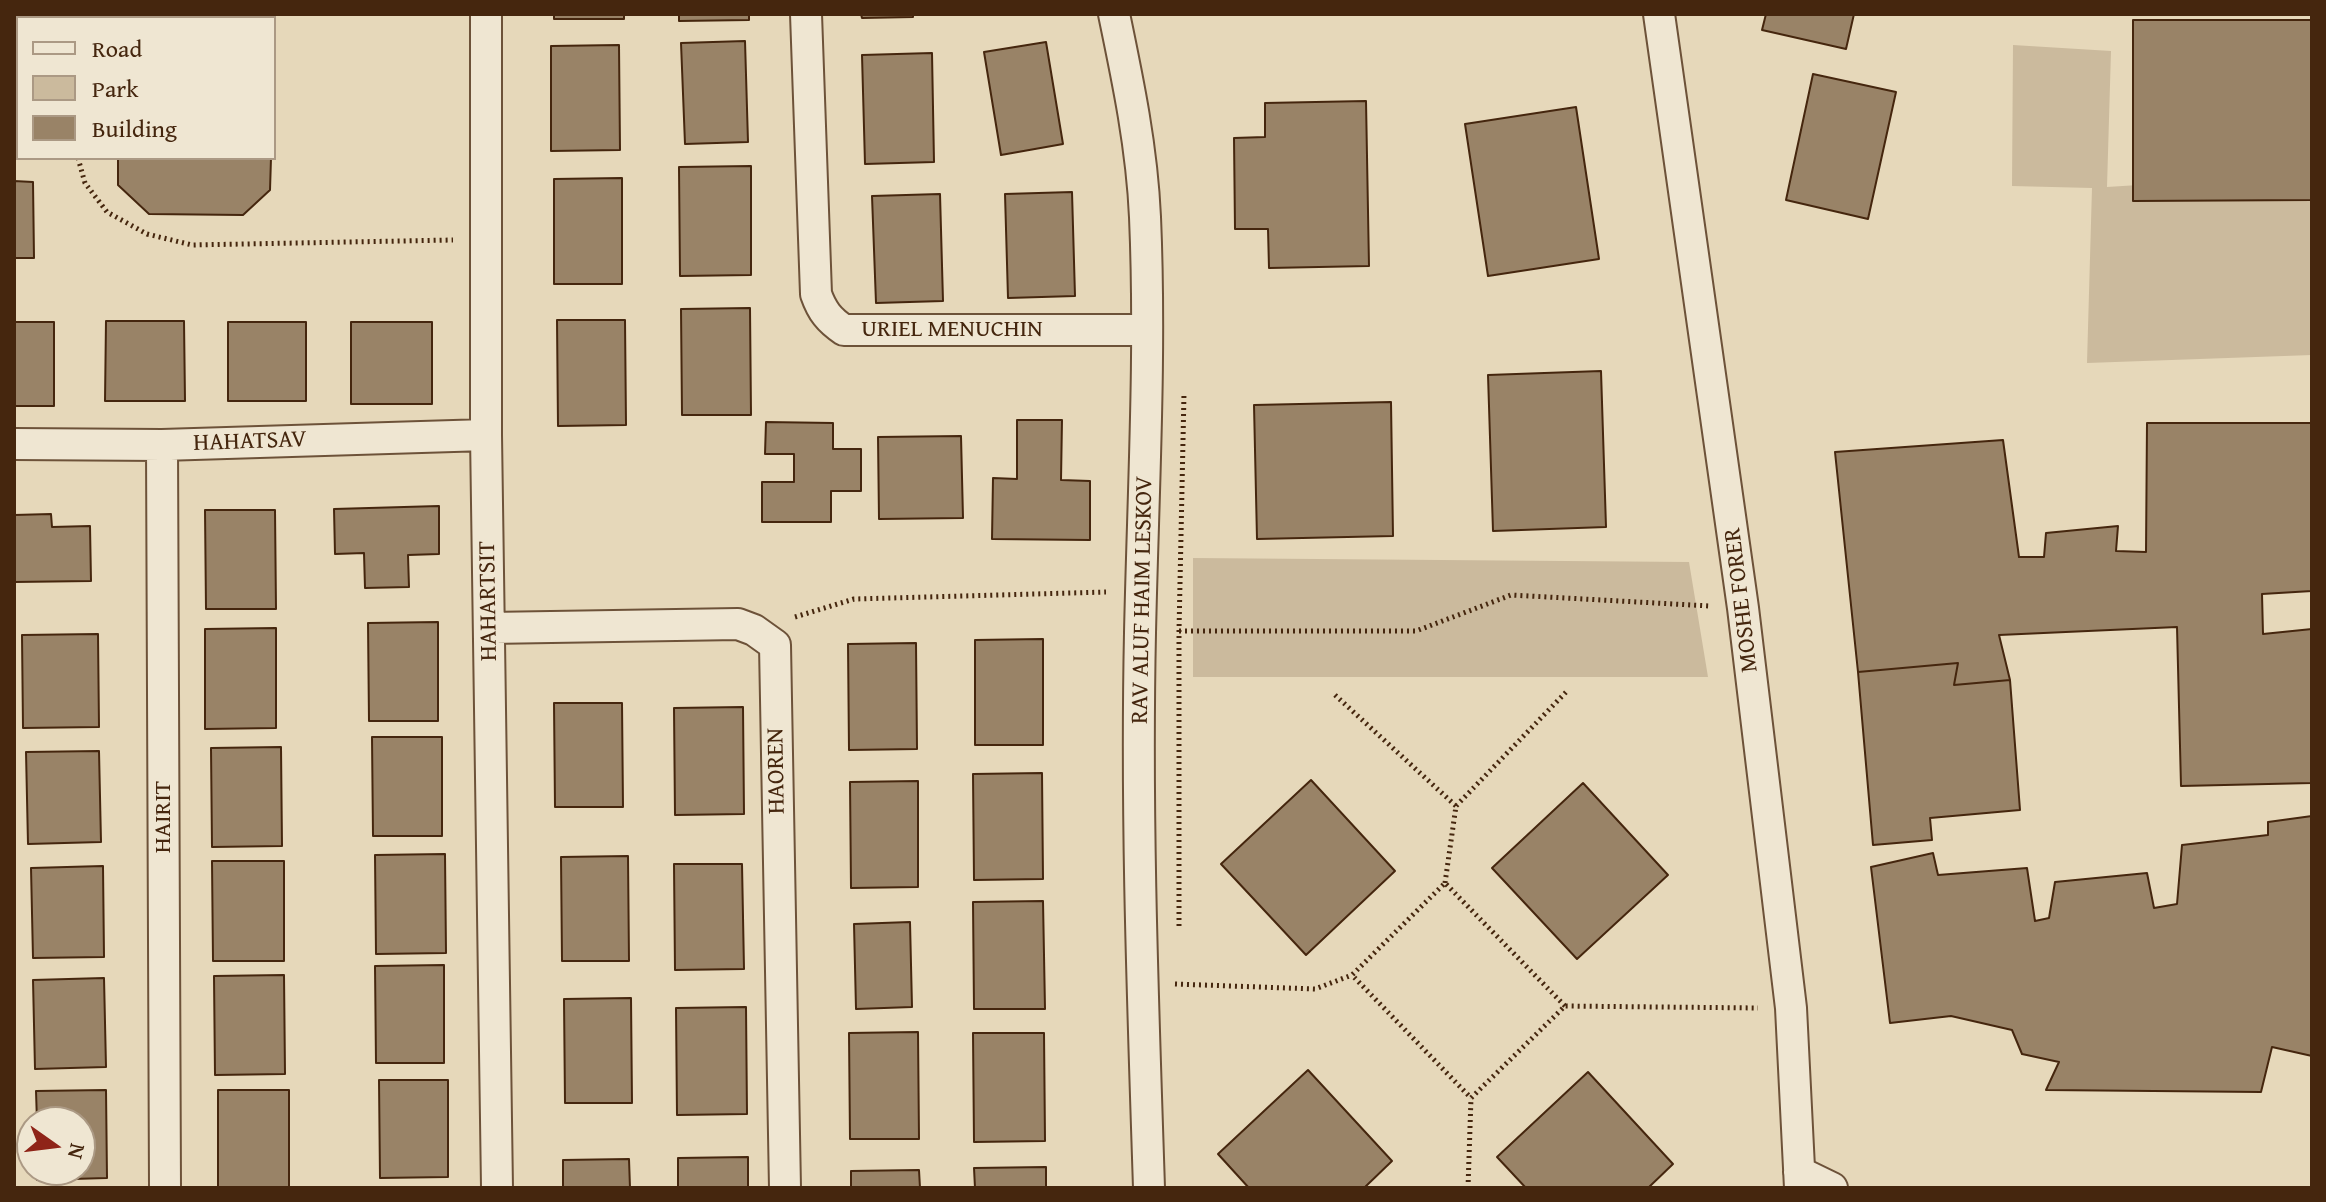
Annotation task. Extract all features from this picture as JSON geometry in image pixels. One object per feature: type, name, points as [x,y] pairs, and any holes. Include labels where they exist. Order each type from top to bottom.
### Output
[{"type":"street","name":"HAHARTSIT","points":[[486,14],[486,435],[497,1188]]},
{"type":"street","name":"URIEL MENUCHIN","points":[[806,14],[816,294],[823,312],[832,322],[844,330],[1147,330]]},
{"type":"street","name":"RAV ALUF HAIM LESKOV","points":[[1114,14],[1139,150],[1145,215],[1147,330],[1140,631],[1143,982],[1149,1188]]},
{"type":"street","name":"MOSHE FORER","points":[[1659,14],[1743,608],[1791,1008],[1800,1180]]},
{"type":"street","name":"HAHATSAV","points":[[14,444],[162,445],[486,435]]},
{"type":"street","name":"HAIRIT","points":[[162,445],[165,1188]]},
{"type":"street","points":[[489,628],[738,624],[754,630]]},
{"type":"street","name":"HAOREN","points":[[754,630],[775,645],[785,1188]]},
{"type":"street","points":[[1800,1180],[1832,1188]]},
{"type":"path","points":[[79,160],[85,183],[107,212],[147,234],[192,245],[486,239]]},
{"type":"path","points":[[754,630],[854,599],[1143,591]]},
{"type":"path","points":[[1140,631],[1416,631],[1511,595],[1743,608]]},
{"type":"path","points":[[1143,982],[1315,989],[1352,975],[1445,883],[1456,806],[1568,690]]},
{"type":"path","points":[[1335,695],[1456,806]]},
{"type":"path","points":[[1445,883],[1565,1006]]},
{"type":"path","points":[[1352,975],[1471,1098]]},
{"type":"path","points":[[1468,1188],[1471,1098],[1565,1006],[1791,1008]]},
{"type":"green space","points":[[2013,45],[2111,51],[2107,187],[2312,174],[2312,355],[2087,363],[2092,188],[2012,186]]},
{"type":"green space","points":[[1193,558],[1689,562],[1708,677],[1193,677]]},
{"type":"building","points":[[121,14],[274,14],[274,16]]},
{"type":"building","points":[[554,14],[624,14],[624,19],[554,19]]},
{"type":"building","points":[[679,14],[749,14],[749,20],[679,21]]},
{"type":"building","points":[[861,14],[913,14],[913,17],[862,18]]},
{"type":"building","points":[[1766,14],[1854,14],[1846,49],[1762,30]]},
{"type":"building","points":[[14,18],[16,18],[14,97]]},
{"type":"building","points":[[2133,20],[2312,20],[2312,200],[2133,201]]},
{"type":"building","points":[[745,41],[748,142],[685,144],[681,43]]},
{"type":"building","points":[[1046,42],[1063,144],[1001,155],[984,52]]},
{"type":"building","points":[[619,45],[620,150],[551,151],[551,46]]},
{"type":"building","points":[[932,53],[934,162],[865,164],[862,55]]},
{"type":"building","points":[[1813,74],[1896,92],[1868,219],[1786,200]]},
{"type":"building","points":[[1366,101],[1369,266],[1269,268],[1268,229],[1235,229],[1234,138],[1265,137],[1265,103]]},
{"type":"building","points":[[1576,107],[1599,259],[1488,276],[1465,124]]},
{"type":"building","points":[[118,160],[271,160],[270,190],[243,215],[149,214],[118,185]]},
{"type":"building","points":[[751,166],[751,275],[680,276],[679,167]]},
{"type":"building","points":[[622,178],[622,284],[554,284],[554,179]]},
{"type":"building","points":[[14,181],[33,182],[34,258],[14,258]]},
{"type":"building","points":[[1072,192],[1075,296],[1008,298],[1005,194]]},
{"type":"building","points":[[940,194],[943,301],[876,303],[872,196]]},
{"type":"building","points":[[750,308],[751,415],[682,415],[681,309]]},
{"type":"building","points":[[557,320],[625,320],[626,425],[558,426]]},
{"type":"building","points":[[106,321],[184,321],[185,401],[105,401]]},
{"type":"building","points":[[14,322],[54,322],[54,406],[14,406]]},
{"type":"building","points":[[228,322],[306,322],[306,401],[228,401]]},
{"type":"building","points":[[351,322],[432,322],[432,404],[351,404]]},
{"type":"building","points":[[1601,371],[1606,527],[1493,531],[1488,375]]},
{"type":"building","points":[[1391,402],[1393,536],[1257,539],[1254,405]]},
{"type":"building","points":[[1017,420],[1062,420],[1061,480],[1090,481],[1090,540],[992,539],[993,478],[1017,479]]},
{"type":"building","points":[[766,422],[833,423],[833,449],[861,449],[861,491],[831,491],[831,522],[762,522],[762,482],[794,482],[794,454],[765,454]]},
{"type":"building","points":[[2147,423],[2312,423],[2312,591],[2262,594],[2263,634],[2312,629],[2312,783],[2181,786],[2177,627],[1999,635],[2010,680],[1954,685],[1958,663],[1858,672],[1835,452],[2003,440],[2019,557],[2044,557],[2046,533],[2118,526],[2116,551],[2146,552]]},
{"type":"building","points":[[961,436],[963,518],[879,519],[878,437]]},
{"type":"building","points":[[439,506],[439,554],[408,555],[409,587],[365,588],[364,553],[335,554],[334,509]]},
{"type":"building","points":[[205,510],[275,510],[276,609],[206,609]]},
{"type":"building","points":[[51,514],[52,527],[90,526],[91,581],[14,582],[14,515]]},
{"type":"building","points":[[438,622],[438,721],[369,721],[368,623]]},
{"type":"building","points":[[276,628],[276,728],[205,729],[205,629]]},
{"type":"building","points":[[98,634],[99,727],[23,728],[22,635]]},
{"type":"building","points":[[1043,639],[1043,745],[975,745],[975,640]]},
{"type":"building","points":[[916,643],[917,749],[849,750],[848,644]]},
{"type":"building","points":[[1958,663],[1954,685],[2010,680],[2020,810],[1930,818],[1932,840],[1873,845],[1858,672]]},
{"type":"building","points":[[554,703],[622,703],[623,807],[555,807]]},
{"type":"building","points":[[743,707],[744,814],[675,815],[674,708]]},
{"type":"building","points":[[372,737],[442,737],[442,836],[373,836]]},
{"type":"building","points":[[281,747],[282,846],[212,847],[211,748]]},
{"type":"building","points":[[99,751],[101,842],[28,844],[26,752]]},
{"type":"building","points":[[1042,773],[1043,879],[974,880],[973,774]]},
{"type":"building","points":[[1311,780],[1395,871],[1306,955],[1221,864]]},
{"type":"building","points":[[918,781],[918,887],[851,888],[850,782]]},
{"type":"building","points":[[1583,783],[1668,875],[1577,959],[1492,868]]},
{"type":"building","points":[[2312,816],[2312,1056],[2272,1047],[2261,1092],[2046,1090],[2059,1062],[2022,1054],[2012,1030],[1951,1016],[1890,1023],[1871,867],[1933,853],[1938,875],[2027,868],[2035,921],[2049,918],[2055,882],[2147,873],[2154,908],[2177,904],[2182,845],[2268,835],[2268,822]]},
{"type":"building","points":[[445,854],[446,953],[376,954],[375,855]]},
{"type":"building","points":[[628,856],[629,961],[562,961],[561,857]]},
{"type":"building","points":[[212,861],[284,861],[284,961],[213,961]]},
{"type":"building","points":[[674,864],[742,864],[744,969],[675,970]]},
{"type":"building","points":[[103,866],[104,957],[33,958],[31,868]]},
{"type":"building","points":[[1043,901],[1045,1009],[974,1009],[973,902]]},
{"type":"building","points":[[910,922],[912,1007],[856,1009],[854,924]]},
{"type":"building","points":[[444,965],[444,1063],[376,1063],[375,966]]},
{"type":"building","points":[[284,975],[285,1074],[215,1075],[214,976]]},
{"type":"building","points":[[104,978],[106,1067],[35,1069],[33,980]]},
{"type":"building","points":[[631,998],[632,1103],[565,1103],[564,999]]},
{"type":"building","points":[[746,1007],[747,1114],[677,1115],[676,1008]]},
{"type":"building","points":[[918,1032],[919,1139],[850,1139],[849,1033]]},
{"type":"building","points":[[973,1033],[1044,1033],[1045,1141],[974,1142]]},
{"type":"building","points":[[1308,1070],[1392,1161],[1364,1188],[1249,1188],[1218,1154]]},
{"type":"building","points":[[1588,1072],[1673,1164],[1648,1188],[1526,1188],[1497,1157]]},
{"type":"building","points":[[379,1080],[448,1080],[448,1177],[380,1178]]},
{"type":"building","points":[[106,1090],[107,1178],[96,1178],[96,1106],[36,1106],[36,1091]]},
{"type":"building","points":[[218,1090],[289,1090],[289,1188],[218,1188]]},
{"type":"building","points":[[748,1157],[748,1188],[678,1188],[678,1158]]},
{"type":"building","points":[[629,1159],[630,1188],[563,1188],[563,1160]]},
{"type":"building","points":[[1046,1167],[1046,1188],[975,1188],[974,1168]]},
{"type":"building","points":[[919,1170],[920,1188],[851,1188],[851,1171]]}]
